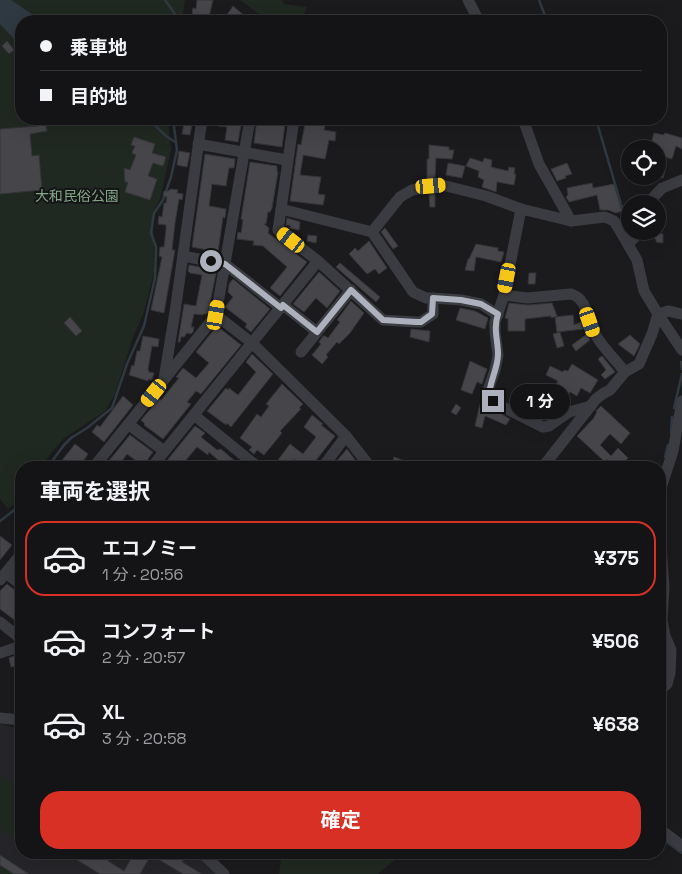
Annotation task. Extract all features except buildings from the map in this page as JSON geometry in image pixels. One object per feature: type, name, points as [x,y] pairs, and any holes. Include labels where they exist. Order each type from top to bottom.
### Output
[{"type":"street","points":[[468,0],[476,15]]},
{"type":"street","points":[[164,379],[201,125]]},
{"type":"street","points":[[99,461],[216,315],[249,125]]},
{"type":"street","points":[[293,125],[278,230],[318,261],[383,320],[421,322],[432,314],[433,298]]},
{"type":"street","points":[[525,125],[539,164],[571,221]]},
{"type":"street","points":[[198,144],[287,160]]},
{"type":"street","points":[[655,195],[662,188],[682,180]]},
{"type":"street","points":[[372,232],[400,197],[412,190],[442,185],[486,196],[520,209],[571,221],[605,217],[614,221],[621,228]]},
{"type":"street","points":[[281,209],[372,232],[413,292],[426,298],[461,300],[481,304],[498,314]]},
{"type":"street","points":[[520,209],[504,295],[494,332],[498,355],[489,387],[489,397],[505,408],[543,427],[549,426],[569,412],[591,406]]},
{"type":"street","points":[[632,240],[644,291],[682,350]]},
{"type":"street","points":[[183,256],[225,264],[317,332]]},
{"type":"street","points":[[156,461],[318,261]]},
{"type":"street","points":[[301,352],[351,290]]},
{"type":"street","points":[[504,295],[527,298],[577,295],[586,311],[594,333],[625,372]]},
{"type":"street","points":[[658,314],[668,312],[682,314]]},
{"type":"street","points":[[548,461],[591,406],[604,393],[610,390],[625,372],[639,364],[658,314]]},
{"type":"street","points":[[216,315],[252,343],[346,436],[366,461]]},
{"type":"street","points":[[666,473],[673,451],[682,401]]},
{"type":"street","points":[[194,415],[250,461]]},
{"type":"street","points":[[128,424],[164,451]]},
{"type":"street","points":[[327,461],[346,436]]},
{"type":"street","points":[[15,561],[3,576],[15,582]]},
{"type":"street","points":[[0,622],[15,634]]},
{"type":"street","points":[[666,638],[671,650],[670,673],[666,684]]},
{"type":"street","points":[[0,653],[15,648]]},
{"type":"street","points":[[0,718],[15,719]]},
{"type":"street","points":[[666,834],[682,846]]},
{"type":"street","points":[[208,859],[224,874]]},
{"type":"shaded area","points":[[0,0],[11,0],[33,15],[15,15],[15,40],[0,24]]},
{"type":"shaded area","points":[[0,724],[15,728],[15,859],[203,859],[219,874],[0,874]]},
{"type":"green space","name":"大和民俗公園","points":[[0,0],[185,0],[183,15],[15,15],[15,125],[169,125],[171,150],[160,199],[153,211],[154,272],[144,312],[132,340],[115,394],[105,411],[63,439],[45,461],[15,461],[15,502],[8,509],[0,499]]},
{"type":"green space","points":[[240,0],[282,0],[284,4],[307,7],[304,15],[260,15]]},
{"type":"green space","points":[[0,775],[15,785],[15,838],[0,828]]},
{"type":"green space","points":[[0,853],[31,874],[0,874]]},
{"type":"green space","points":[[281,859],[396,859],[378,874],[279,874]]},
{"type":"waterway","points":[[165,0],[176,15]]},
{"type":"waterway","points":[[539,0],[545,15]]},
{"type":"waterway","points":[[154,125],[175,142]]},
{"type":"waterway","points":[[52,461],[71,438],[112,408],[127,364],[144,326],[155,278],[156,247],[151,233],[154,213],[163,200],[171,177],[177,150],[174,125]]},
{"type":"waterway","points":[[598,125],[621,204]]},
{"type":"waterway","points":[[681,362],[682,369]]},
{"type":"waterway","points":[[674,408],[682,374]]},
{"type":"waterway","points":[[671,433],[672,417]]},
{"type":"waterway","points":[[665,457],[668,445]]},
{"type":"waterway","points":[[0,521],[15,509]]},
{"type":"waterway","points":[[666,841],[682,853]]},
{"type":"route","points":[[211,261],[225,264],[281,308],[283,305],[317,332],[351,290],[383,320],[421,322],[432,314],[433,298],[481,304],[498,314],[494,332],[498,355],[489,387],[489,397],[493,401]]}]
